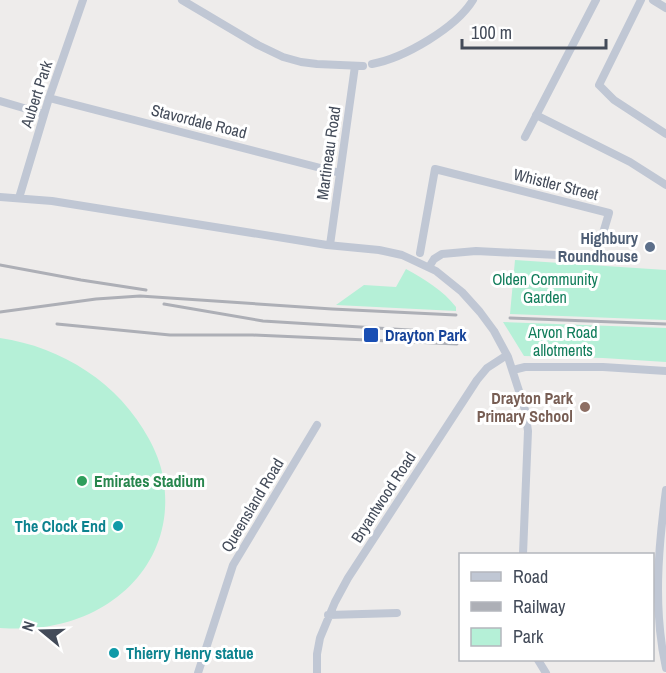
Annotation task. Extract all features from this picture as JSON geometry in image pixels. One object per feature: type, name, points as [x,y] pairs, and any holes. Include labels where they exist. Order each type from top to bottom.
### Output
[{"type":"street","name":"Aubert Park","points":[[19,198],[49,98],[83,0]]},
{"type":"street","points":[[182,0],[258,45],[284,57],[317,64],[364,65],[390,59],[443,31],[469,7],[473,0]]},
{"type":"street","points":[[525,137],[596,0]]},
{"type":"street","points":[[641,0],[599,85],[614,100],[666,134]]},
{"type":"street","points":[[653,0],[666,8]]},
{"type":"street","name":"Martineau Road","points":[[330,245],[340,173],[364,65]]},
{"type":"street","name":"Stavordale Road","points":[[49,98],[340,173]]},
{"type":"street","points":[[0,100],[44,114]]},
{"type":"street","points":[[536,115],[630,162],[666,185]]},
{"type":"street","name":"Whistler Street","points":[[420,253],[435,169],[609,213],[596,257],[476,251],[442,254],[434,259],[429,267]]},
{"type":"street","points":[[0,198],[52,201],[330,245],[391,252],[429,267],[455,285],[480,312],[494,331],[513,370],[525,410],[528,431],[523,553]]},
{"type":"street","name":"Bryantwood Road","points":[[317,673],[318,645],[328,615],[348,578],[477,380],[488,368],[507,355]]},
{"type":"street","points":[[513,370],[525,367],[592,367],[666,371]]},
{"type":"street","name":"Queensland Road","points":[[198,673],[234,565],[317,425]]},
{"type":"street","points":[[666,490],[658,565],[658,612],[666,668]]},
{"type":"street","points":[[328,615],[397,613]]},
{"type":"green space","name":"Olden Community Garden","points":[[515,260],[666,270],[666,320],[510,314]]},
{"type":"green space","points":[[406,269],[439,290],[456,307],[456,311],[336,305],[364,285],[396,287]]},
{"type":"green space","name":"Arvon Road allotments","points":[[503,322],[666,328],[666,362],[524,356]]},
{"type":"green space","name":"Emirates Stadium","points":[[0,338],[45,350],[66,359],[105,385],[137,419],[149,439],[163,477],[165,505],[162,531],[153,554],[140,575],[122,593],[101,608],[77,619],[37,628],[0,628]]},
{"type":"railway","points":[[0,265],[146,290]]},
{"type":"railway","points":[[0,312],[96,299],[140,296],[456,315]]},
{"type":"railway","points":[[164,304],[263,321],[458,333]]},
{"type":"railway","points":[[510,318],[666,324]]},
{"type":"railway","points":[[57,324],[170,335],[253,335],[457,344]]},
{"type":"place","name":"Highbury Roundhouse","points":[[650,247]]},
{"type":"place","name":"Drayton Park","points":[[371,335]]},
{"type":"place","name":"Drayton Park Primary School","points":[[585,407]]},
{"type":"place","name":"Emirates Stadium","points":[[82,481]]},
{"type":"place","name":"The Clock End","points":[[118,526]]},
{"type":"place","name":"Thierry Henry statue","points":[[114,653]]}]
